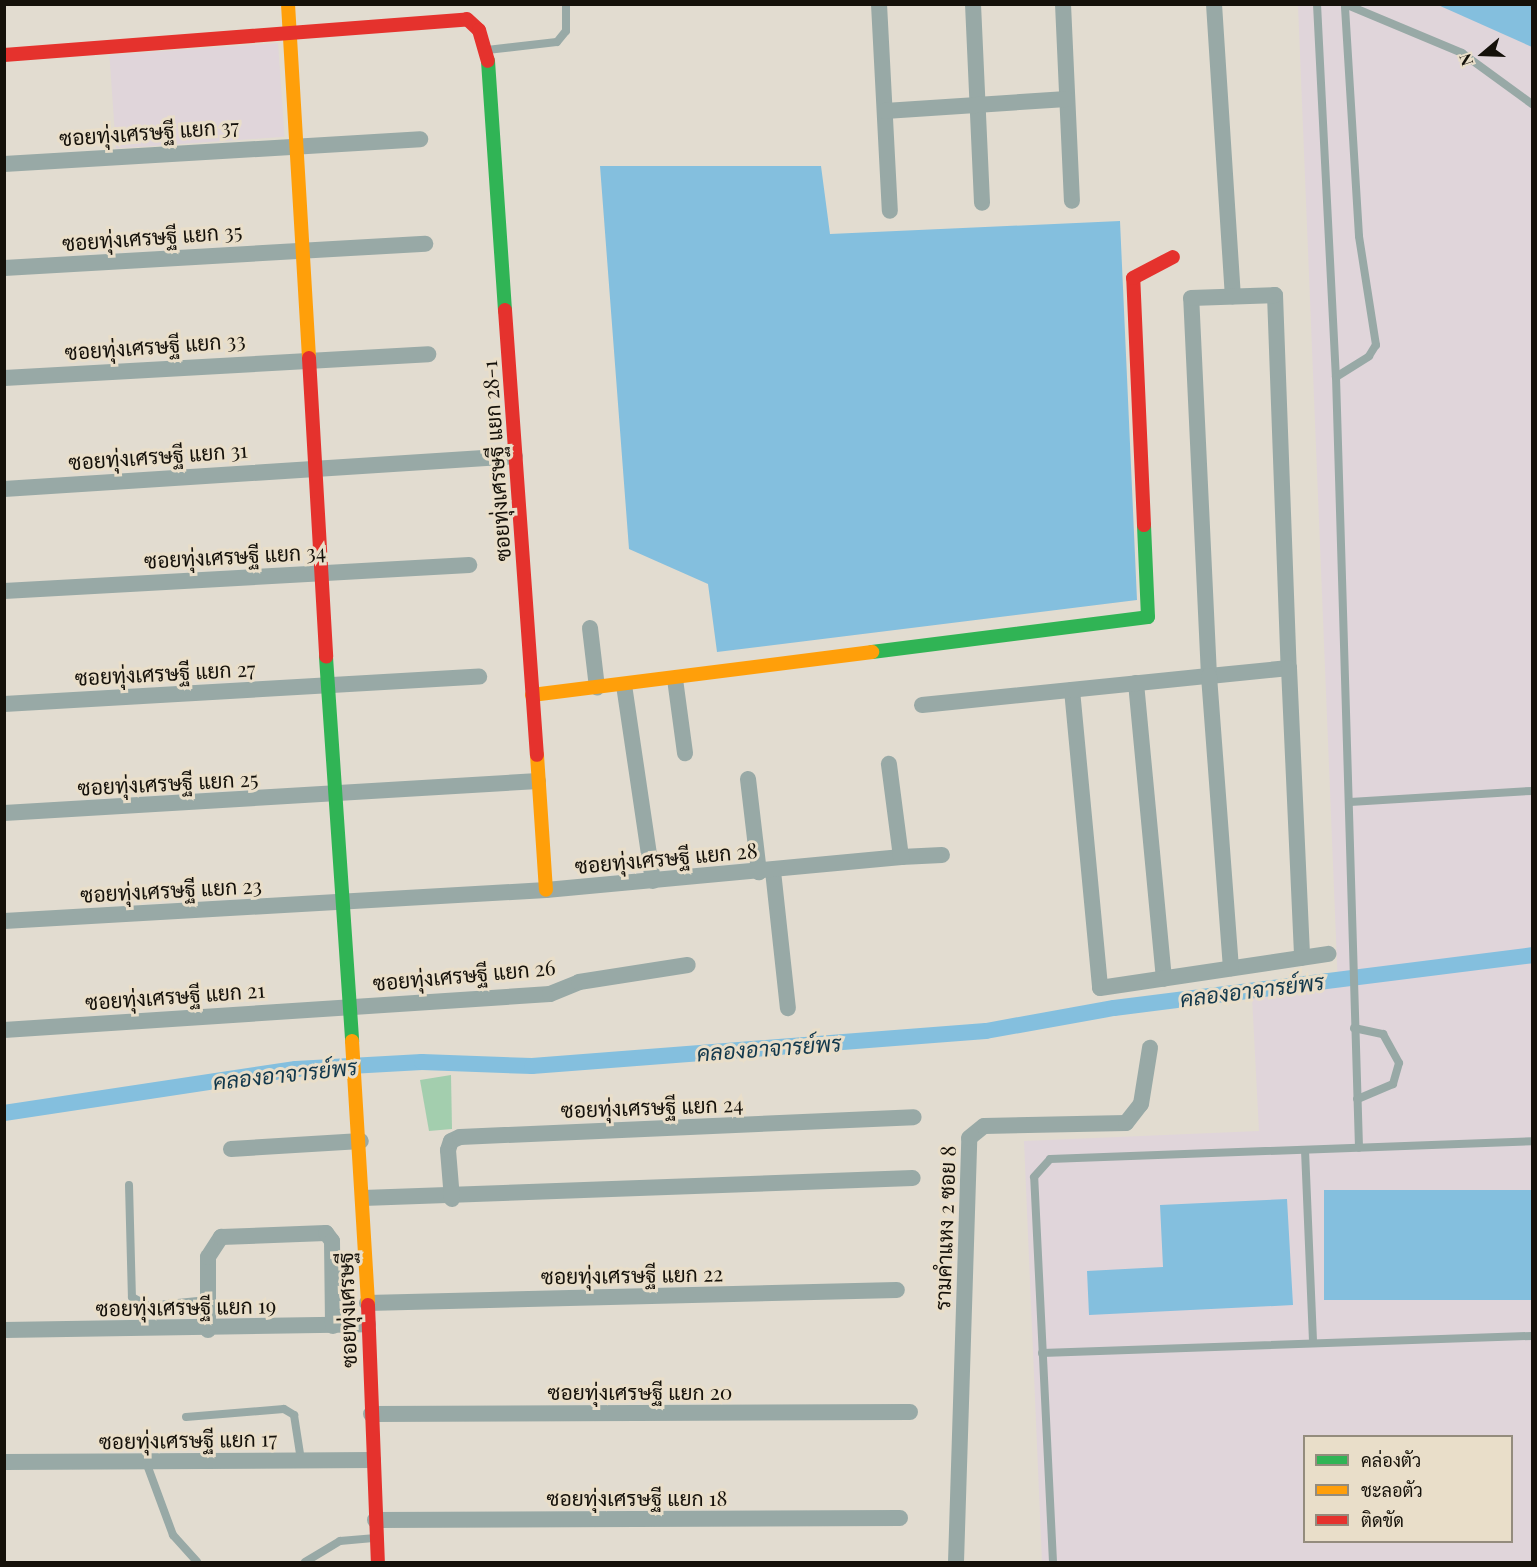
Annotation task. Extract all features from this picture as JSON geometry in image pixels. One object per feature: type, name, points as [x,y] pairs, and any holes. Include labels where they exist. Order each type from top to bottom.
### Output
[{"type":"street","name":"ซอยทุ่งเศรษฐี","points":[[288,4],[340,902],[361,1142],[378,1563]]},
{"type":"street","points":[[879,4],[890,211]]},
{"type":"street","points":[[973,4],[982,203]]},
{"type":"street","points":[[1063,4],[1072,201]]},
{"type":"street","points":[[1214,4],[1233,296]]},
{"type":"street","name":"ซอยทุ่งเศรษฐี แยก 28-1","points":[[290,35],[467,19],[480,30],[487,50],[546,890]]},
{"type":"street","points":[[4,55],[290,35]]},
{"type":"street","points":[[885,111],[1067,99]]},
{"type":"street","name":"ซอยทุ่งเศรษฐี แยก 37","points":[[4,164],[296,142],[420,139]]},
{"type":"street","name":"ซอยทุ่งเศรษฐี แยก 35","points":[[4,268],[302,248],[425,244]]},
{"type":"street","points":[[532,695],[675,679],[1148,617],[1133,278],[1173,257]]},
{"type":"street","points":[[1232,968],[1209,676],[1191,298],[1275,295],[1302,957]]},
{"type":"street","name":"ซอยทุ่งเศรษฐี แยก 33","points":[[4,378],[309,358],[428,354]]},
{"type":"street","name":"ซอยทุ่งเศรษฐี แยก 31","points":[[4,489],[315,467],[515,456]]},
{"type":"street","name":"ซอยทุ่งเศรษฐี แยก 34","points":[[4,591],[469,565]]},
{"type":"street","points":[[590,628],[597,688]]},
{"type":"street","points":[[922,705],[1289,668]]},
{"type":"street","name":"ซอยทุ่งเศรษฐี แยก 27","points":[[4,704],[479,677]]},
{"type":"street","points":[[675,679],[686,753]]},
{"type":"street","points":[[1136,683],[1164,979]]},
{"type":"street","points":[[624,685],[653,881]]},
{"type":"street","points":[[1072,690],[1100,988],[1328,954]]},
{"type":"street","points":[[889,764],[901,857]]},
{"type":"street","points":[[748,779],[766,871],[788,1008]]},
{"type":"street","name":"ซอยทุ่งเศรษฐี แยก 25","points":[[4,813],[334,796],[538,781]]},
{"type":"street","name":"ซอยทุ่งเศรษฐี แยก 28","points":[[340,902],[546,890],[942,855]]},
{"type":"street","name":"ซอยทุ่งเศรษฐี แยก 23","points":[[4,921],[340,902]]},
{"type":"street","name":"ซอยทุ่งเศรษฐี แยก 26","points":[[348,1005],[550,994],[579,982],[688,965]]},
{"type":"street","name":"ซอยทุ่งเศรษฐี แยก 21","points":[[4,1030],[348,1005]]},
{"type":"street","name":"รามคำแหง 2 ซอย 8","points":[[956,1563],[969,1138],[984,1126],[1126,1123],[1142,1104],[1150,1048]]},
{"type":"street","name":"ซอยทุ่งเศรษฐี แยก 24","points":[[452,1199],[448,1150],[451,1141],[460,1137],[914,1117]]},
{"type":"street","points":[[231,1149],[361,1142]]},
{"type":"street","points":[[363,1198],[452,1199],[913,1178]]},
{"type":"street","points":[[208,1330],[208,1257],[221,1237],[326,1233],[332,1241],[333,1326]]},
{"type":"street","name":"ซอยทุ่งเศรษฐี แยก 22","points":[[367,1303],[897,1290]]},
{"type":"street","name":"ซอยทุ่งเศรษฐี แยก 19","points":[[4,1330],[208,1330],[368,1324]]},
{"type":"street","name":"ซอยทุ่งเศรษฐี แยก 20","points":[[371,1414],[910,1412]]},
{"type":"street","name":"ซอยทุ่งเศรษฐี แยก 17","points":[[4,1462],[373,1460]]},
{"type":"street","name":"ซอยทุ่งเศรษฐี แยก 18","points":[[375,1520],[900,1518]]},
{"type":"lane","points":[[487,50],[556,42],[566,31],[566,4]]},
{"type":"lane","points":[[1317,4],[1336,377],[1350,802],[1351,951],[1359,1148]]},
{"type":"lane","points":[[1336,377],[1369,356],[1376,345],[1359,236],[1345,4],[1462,53],[1533,104]]},
{"type":"lane","points":[[1350,802],[1533,791]]},
{"type":"lane","points":[[1354,1028],[1383,1034],[1400,1063],[1393,1084],[1357,1099]]},
{"type":"lane","points":[[1053,1563],[1034,1177],[1050,1159],[1533,1141]]},
{"type":"lane","points":[[1305,1150],[1313,1343]]},
{"type":"lane","points":[[129,1185],[132,1297],[148,1306],[209,1300]]},
{"type":"lane","points":[[1042,1353],[1533,1336]]},
{"type":"lane","points":[[186,1417],[284,1409],[294,1415],[301,1460]]},
{"type":"lane","points":[[146,1462],[173,1536],[196,1563]]},
{"type":"lane","points":[[305,1563],[340,1541],[377,1538]]},
{"type":"shaded area","points":[[1298,5],[1532,5],[1532,1562],[1042,1562],[1024,1141],[1259,1131],[1252,997],[1338,987]]},
{"type":"shaded area","points":[[278,43],[285,137],[116,149],[109,55]]},
{"type":"green space","points":[[451,1075],[452,1129],[429,1131],[420,1080]]},
{"type":"water","points":[[1438,5],[1532,5],[1532,47]]},
{"type":"water","points":[[600,166],[821,166],[830,234],[1120,221],[1137,600],[717,652],[708,584],[629,549]]},
{"type":"water","points":[[1324,1190],[1532,1190],[1532,1300],[1324,1300]]},
{"type":"water","points":[[1287,1199],[1293,1305],[1089,1315],[1087,1271],[1163,1267],[1160,1205]]},
{"type":"waterway","name":"คลองอาจารย์พร","points":[[4,1113],[296,1069],[422,1062],[532,1066],[986,1031],[1114,1008],[1532,955]]},
{"type":"traffic: fast","points":[[488,61],[505,310]]},
{"type":"traffic: fast","points":[[872,652],[1148,617],[1144,525]]},
{"type":"traffic: fast","points":[[326,657],[352,1041]]},
{"type":"traffic: slow","points":[[288,4],[309,358]]},
{"type":"traffic: slow","points":[[532,695],[872,652]]},
{"type":"traffic: slow","points":[[537,755],[546,890]]},
{"type":"traffic: slow","points":[[352,1041],[368,1305]]},
{"type":"traffic: jam","points":[[4,55],[467,19],[479,30],[488,61]]},
{"type":"traffic: jam","points":[[1144,525],[1133,278],[1173,257]]},
{"type":"traffic: jam","points":[[505,310],[537,755]]},
{"type":"traffic: jam","points":[[309,358],[326,657]]},
{"type":"traffic: jam","points":[[368,1305],[378,1562]]}]
